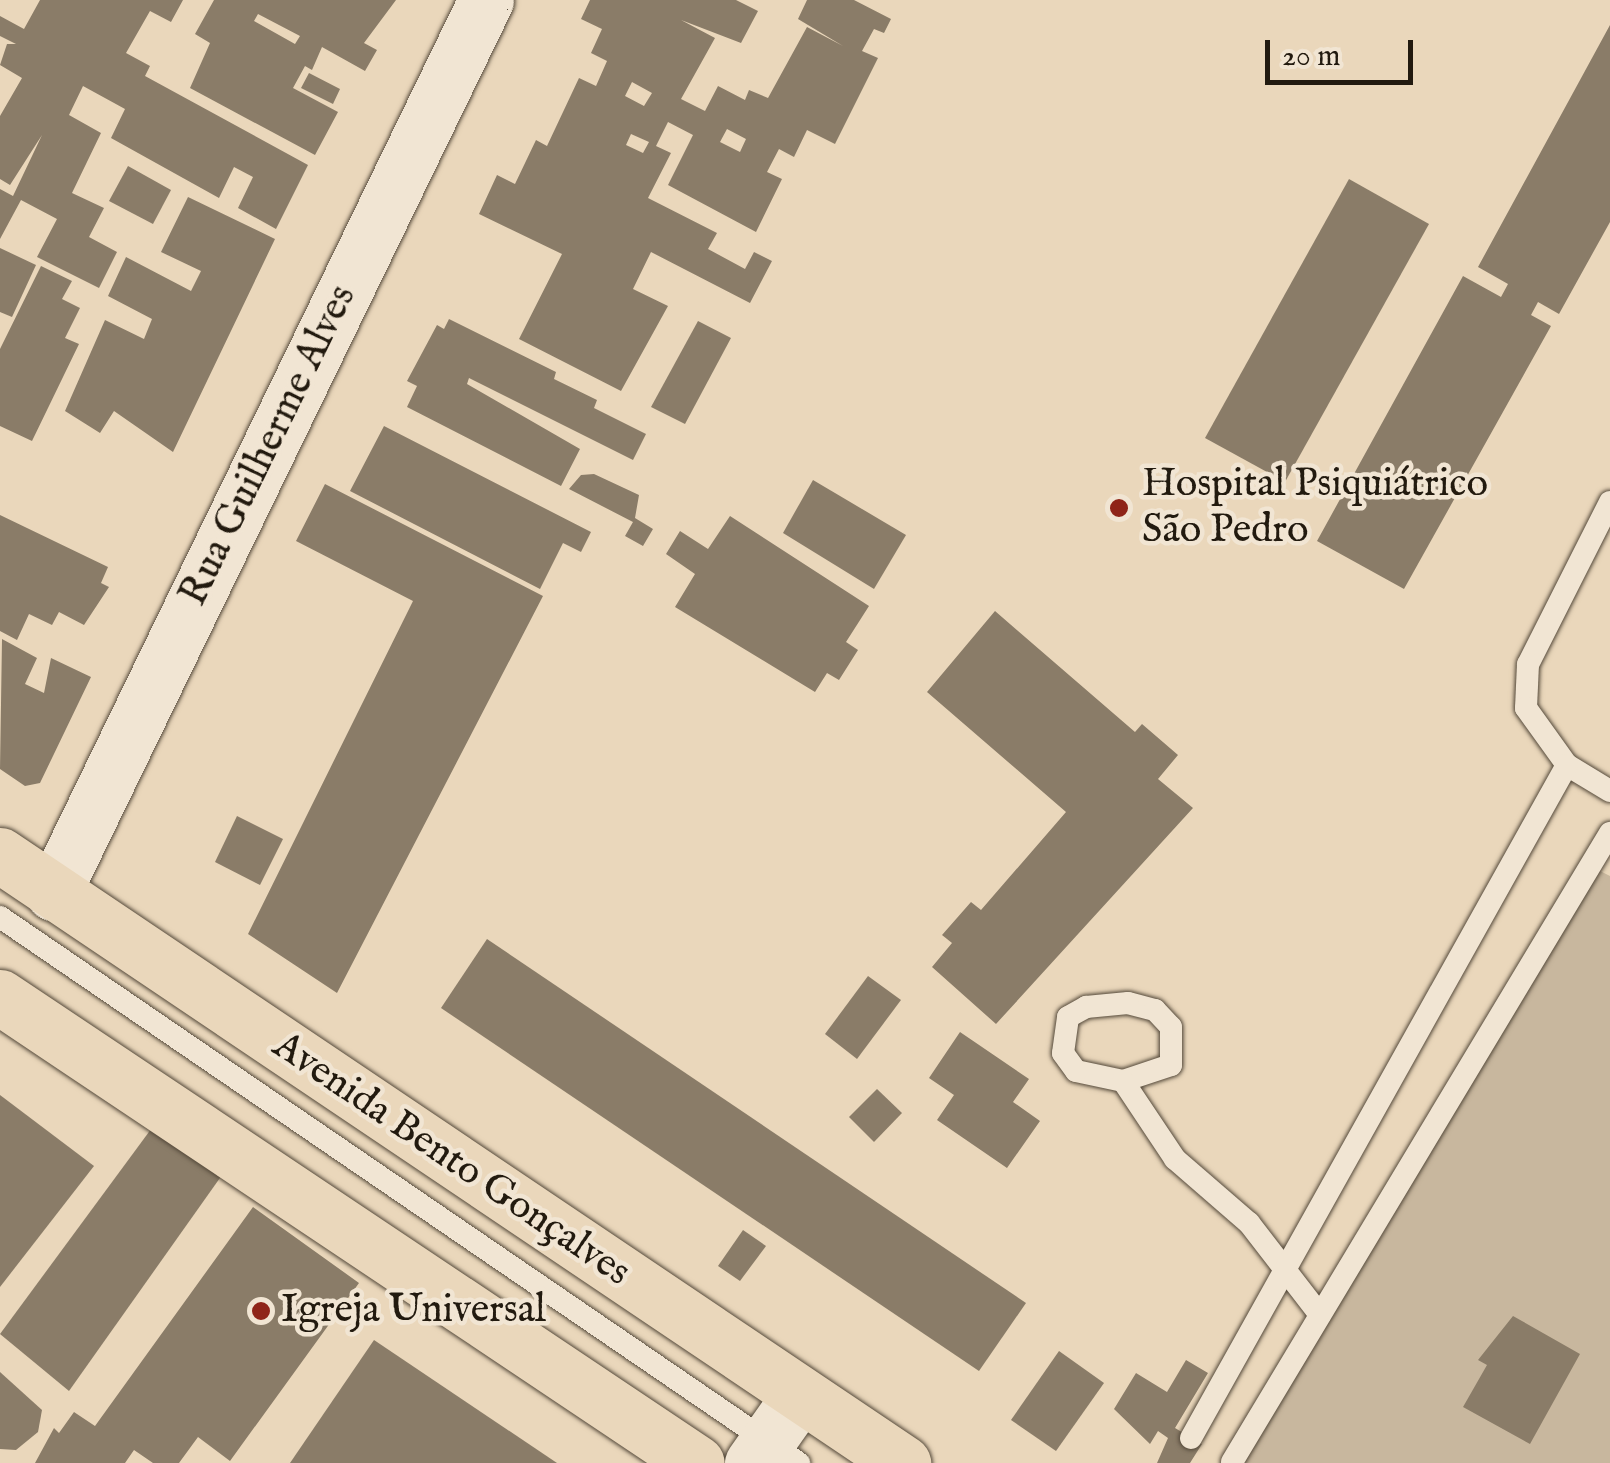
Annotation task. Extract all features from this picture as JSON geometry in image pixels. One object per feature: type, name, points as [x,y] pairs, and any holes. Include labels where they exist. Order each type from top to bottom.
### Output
[{"type":"main road","name":"Rua Guilherme Alves","points":[[53,893],[486,0]]},
{"type":"main road","name":"Avenida Bento Gonçalves","points":[[0,856],[902,1463]]},
{"type":"main road","points":[[0,997],[697,1463]]},
{"type":"main road","points":[[772,1456],[800,1395]]},
{"type":"lane","points":[[1610,502],[1528,664],[1526,708],[1567,765],[1610,791]]},
{"type":"lane","points":[[1567,765],[1198,1429],[1238,1453],[1610,833]]},
{"type":"lane","points":[[0,917],[772,1456]]},
{"type":"lane","points":[[1123,1081],[1171,1065],[1171,1027],[1156,1010],[1128,1003],[1086,1006],[1068,1017],[1063,1052],[1076,1072],[1123,1081],[1175,1159],[1221,1194],[1320,1315]]},
{"type":"lane","points":[[800,1395],[880,1463]]},
{"type":"shaded area","points":[[1596,869],[1610,876],[1610,1463],[1241,1463]]},
{"type":"building","points":[[40,0],[183,0],[171,22],[150,11],[126,53],[150,66],[145,76],[308,165],[276,229],[238,208],[253,177],[234,167],[219,198],[111,138],[125,109],[83,86],[69,115],[101,133],[72,193],[104,208],[89,237],[117,252],[99,288],[37,257],[57,219],[21,200],[0,239],[0,189],[13,196],[42,135],[10,185],[0,179],[0,116],[22,78],[0,65],[7,44],[16,44],[0,36],[0,16],[24,29]]},
{"type":"building","points":[[214,0],[396,0],[364,43],[377,50],[365,71],[322,47],[312,70],[305,66],[293,88],[338,112],[315,155],[190,88],[210,43],[195,34]],"holes":[[[258,14],[300,36],[295,44],[254,21]]]},
{"type":"building","points":[[590,0],[736,0],[758,11],[741,43],[681,20],[715,38],[681,99],[705,111],[718,86],[745,100],[749,90],[768,98],[807,27],[843,46],[798,19],[807,0],[854,0],[891,19],[884,33],[874,29],[862,51],[878,58],[835,144],[807,130],[794,157],[779,149],[767,172],[782,179],[756,232],[668,185],[693,135],[668,122],[656,146],[671,153],[648,198],[717,233],[708,249],[745,269],[754,252],[772,261],[750,303],[651,252],[633,289],[668,306],[621,391],[519,339],[562,254],[479,214],[497,175],[515,184],[536,140],[547,146],[579,78],[596,86],[607,61],[591,53],[602,29],[581,19]],"holes":[[[632,82],[652,93],[644,106],[625,96]],[[727,129],[746,139],[740,152],[720,142]],[[631,134],[649,142],[643,153],[626,145]]]},
{"type":"building","points":[[1610,25],[1610,222],[1559,314],[1538,302],[1531,315],[1551,326],[1404,589],[1317,541],[1463,276],[1501,297],[1508,284],[1478,267]]},
{"type":"building","points":[[309,73],[340,89],[333,104],[301,88]]},
{"type":"building","points":[[128,166],[171,190],[153,224],[109,201]]},
{"type":"building","points":[[1349,179],[1429,224],[1285,482],[1205,438]]},
{"type":"building","points":[[188,197],[275,239],[173,452],[114,411],[100,433],[65,411],[105,320],[144,339],[152,319],[108,296],[126,257],[191,291],[201,271],[161,252]]},
{"type":"building","points":[[0,248],[36,265],[12,317],[0,312]]},
{"type":"building","points":[[41,266],[72,281],[62,299],[80,308],[65,338],[79,344],[32,441],[0,426],[0,349]]},
{"type":"building","points":[[449,319],[556,372],[554,379],[597,400],[594,408],[646,434],[633,460],[469,378],[467,384],[580,449],[561,486],[407,407],[417,386],[407,381],[437,325],[444,329]]},
{"type":"building","points":[[698,321],[731,338],[685,424],[651,407]]},
{"type":"building","points":[[384,426],[591,532],[581,552],[563,543],[540,589],[350,491]]},
{"type":"building","points":[[594,474],[639,495],[635,518],[653,529],[643,546],[625,536],[633,522],[569,489],[581,475]]},
{"type":"building","points":[[813,480],[906,535],[874,589],[783,533]]},
{"type":"building","points":[[325,484],[543,596],[337,993],[248,934],[413,601],[296,541]]},
{"type":"building","points":[[0,515],[108,567],[101,583],[109,587],[84,625],[59,612],[52,625],[29,614],[17,640],[0,631]]},
{"type":"building","points":[[730,516],[869,606],[846,642],[858,650],[839,680],[827,673],[815,692],[675,607],[695,574],[666,554],[680,531],[708,549]]},
{"type":"building","points":[[995,611],[1135,732],[1142,724],[1178,755],[1158,779],[1193,808],[996,1024],[932,967],[952,943],[942,935],[971,902],[981,910],[1066,812],[927,692]]},
{"type":"building","points":[[2,639],[37,658],[25,684],[44,693],[51,658],[91,677],[40,783],[25,786],[0,769]]},
{"type":"building","points":[[237,816],[283,839],[260,885],[215,862]]},
{"type":"building","points":[[487,939],[1026,1303],[979,1371],[441,1008]]},
{"type":"building","points":[[868,976],[901,1000],[857,1059],[825,1034]]},
{"type":"building","points":[[960,1032],[1029,1079],[1013,1102],[1040,1121],[1007,1168],[937,1120],[954,1095],[929,1078]]},
{"type":"building","points":[[877,1089],[902,1113],[874,1142],[849,1117]]},
{"type":"building","points":[[0,1095],[94,1166],[0,1287]]},
{"type":"building","points":[[157,1121],[227,1168],[69,1391],[0,1334]]},
{"type":"building","points":[[253,1207],[359,1283],[230,1461],[198,1437],[179,1463],[153,1463],[134,1450],[125,1463],[35,1463],[54,1428],[59,1433],[74,1412],[95,1426]]},
{"type":"building","points":[[743,1230],[766,1246],[740,1281],[718,1266]]},
{"type":"building","points":[[1513,1316],[1580,1354],[1530,1444],[1463,1407],[1487,1365],[1478,1360]]},
{"type":"building","points":[[374,1340],[557,1463],[290,1463]]},
{"type":"building","points":[[1059,1351],[1104,1383],[1056,1451],[1011,1420]]},
{"type":"building","points":[[1186,1360],[1208,1373],[1175,1428],[1202,1444],[1190,1463],[1157,1463],[1168,1438],[1158,1431],[1150,1444],[1114,1409],[1136,1373],[1167,1392]]},
{"type":"building","points":[[0,1372],[42,1410],[38,1432],[16,1450],[0,1449]]},
{"type":"place","name":"Hospital Psiquiátrico São Pedro","points":[[1119,508]]},
{"type":"place","name":"Igreja Universal","points":[[261,1311]]}]
